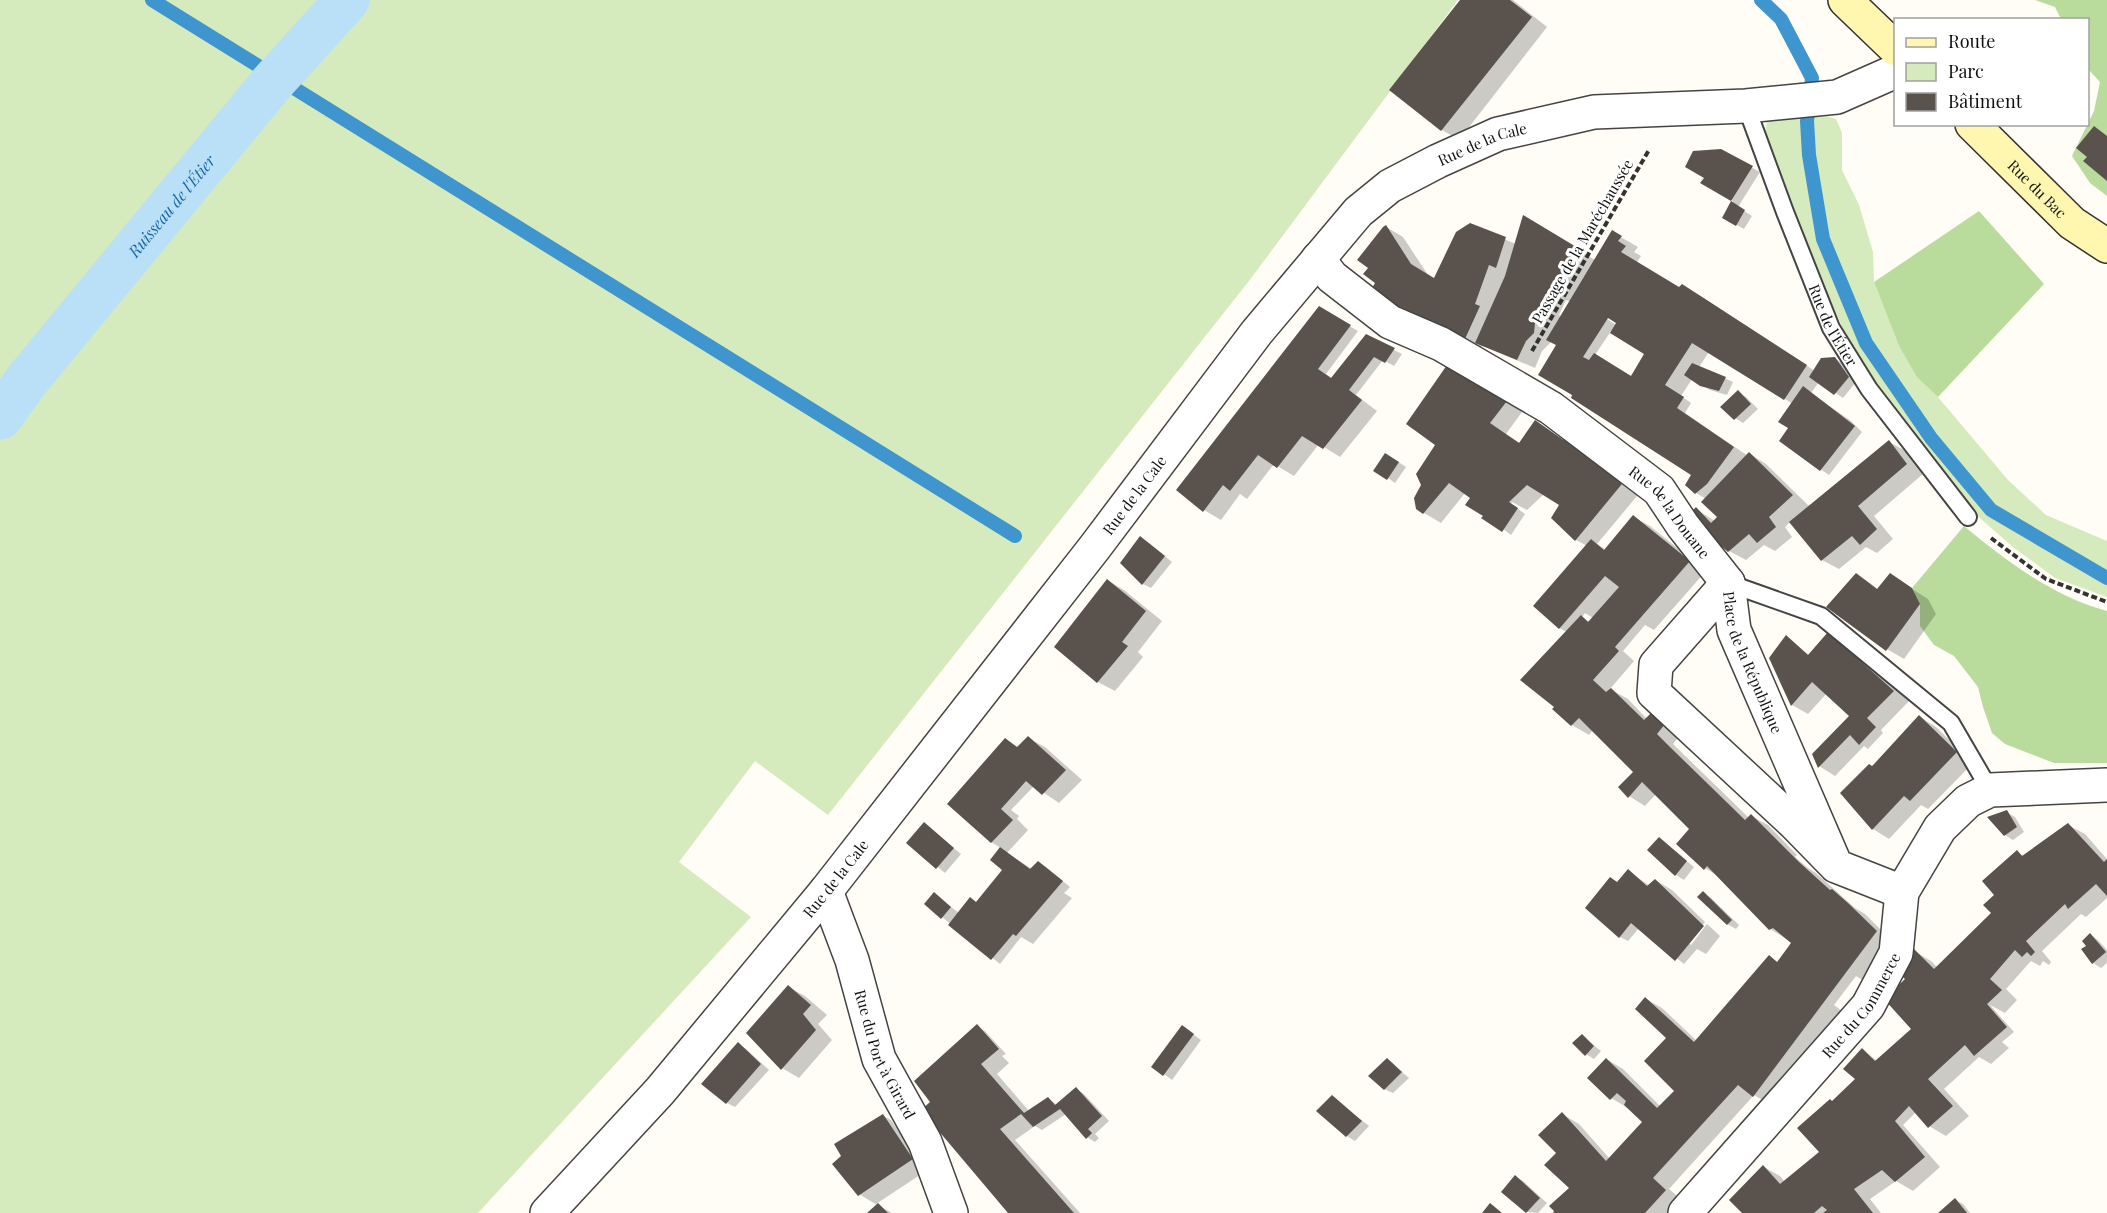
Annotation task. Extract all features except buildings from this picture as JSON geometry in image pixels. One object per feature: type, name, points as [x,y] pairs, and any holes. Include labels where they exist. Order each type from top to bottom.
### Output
[{"type":"main road","points":[[1845,0],[1894,47]]},
{"type":"main road","name":"Rue du Bac","points":[[1974,126],[2072,224],[2107,246]]},
{"type":"street","name":"Rue de la Cale","points":[[548,1213],[660,1091],[826,891],[1095,547],[1257,332],[1358,212],[1390,186],[1498,134],[1594,112],[1758,105],[1837,97],[1894,72]]},
{"type":"street","name":"Rue de la Douane","points":[[1318,259],[1332,277],[1390,322],[1441,344],[1551,408],[1659,490],[1683,526],[1728,583]]},
{"type":"street","name":"Place de la République","points":[[1728,583],[1734,630],[1836,866]]},
{"type":"street","name":"Place de la République","points":[[1728,583],[1656,665],[1654,693],[1785,815],[1836,866],[1902,892]]},
{"type":"street","name":"Rue du Commerce","points":[[1685,1213],[1868,1006],[1896,952],[1902,892],[1940,828],[1968,801],[1990,790],[2107,785]]},
{"type":"street","name":"Rue du Port à Girard","points":[[826,891],[852,960],[879,1059],[925,1142],[951,1213]]},
{"type":"lane","name":"Rue de l'Étier","points":[[1758,105],[1774,183],[1831,327],[1869,389],[1968,517]]},
{"type":"lane","points":[[1728,583],[1821,616],[1951,723],[1990,790]]},
{"type":"path","name":"Passage de la Maréchaussée","points":[[1512,385],[1673,110]]},
{"type":"path","points":[[1968,517],[1998,544],[2046,579],[2107,602]]},
{"type":"green space","points":[[0,0],[1458,0],[1252,277],[828,815],[755,761],[679,862],[751,917],[478,1213],[0,1213]]},
{"type":"green space","points":[[2035,0],[2107,0],[2107,196],[2090,183],[2072,156],[2087,126],[2089,126],[2100,82],[2089,70],[2089,18],[2060,18],[2055,7]]},
{"type":"green space","points":[[1826,116],[1836,119],[1842,133],[1842,170],[1859,205],[1873,252],[1874,282],[1899,346],[1918,377],[1938,397],[2008,480],[2046,515],[2107,541],[2107,597],[2055,578],[2013,547],[1974,513],[1888,404],[1846,335],[1829,298],[1765,132],[1767,122],[1772,120]]},
{"type":"green space","points":[[1979,211],[2044,284],[1938,397],[1917,377],[1899,346],[1874,282]]},
{"type":"green space","points":[[1964,526],[1996,552],[2049,587],[2107,611],[2107,763],[2054,763],[2005,744],[1992,733],[1978,687],[1954,656],[1934,645],[1920,626],[1920,604],[1912,588]]},
{"type":"waterway","points":[[152,0],[1015,536]]},
{"type":"waterway","name":"Ruisseau de l'Étier","points":[[0,417],[27,380],[271,84],[347,0]]},
{"type":"waterway","points":[[1761,0],[1781,19],[1812,78],[1807,121],[1809,155],[1823,239],[1866,343],[1931,438],[1991,510],[2107,578]]}]
